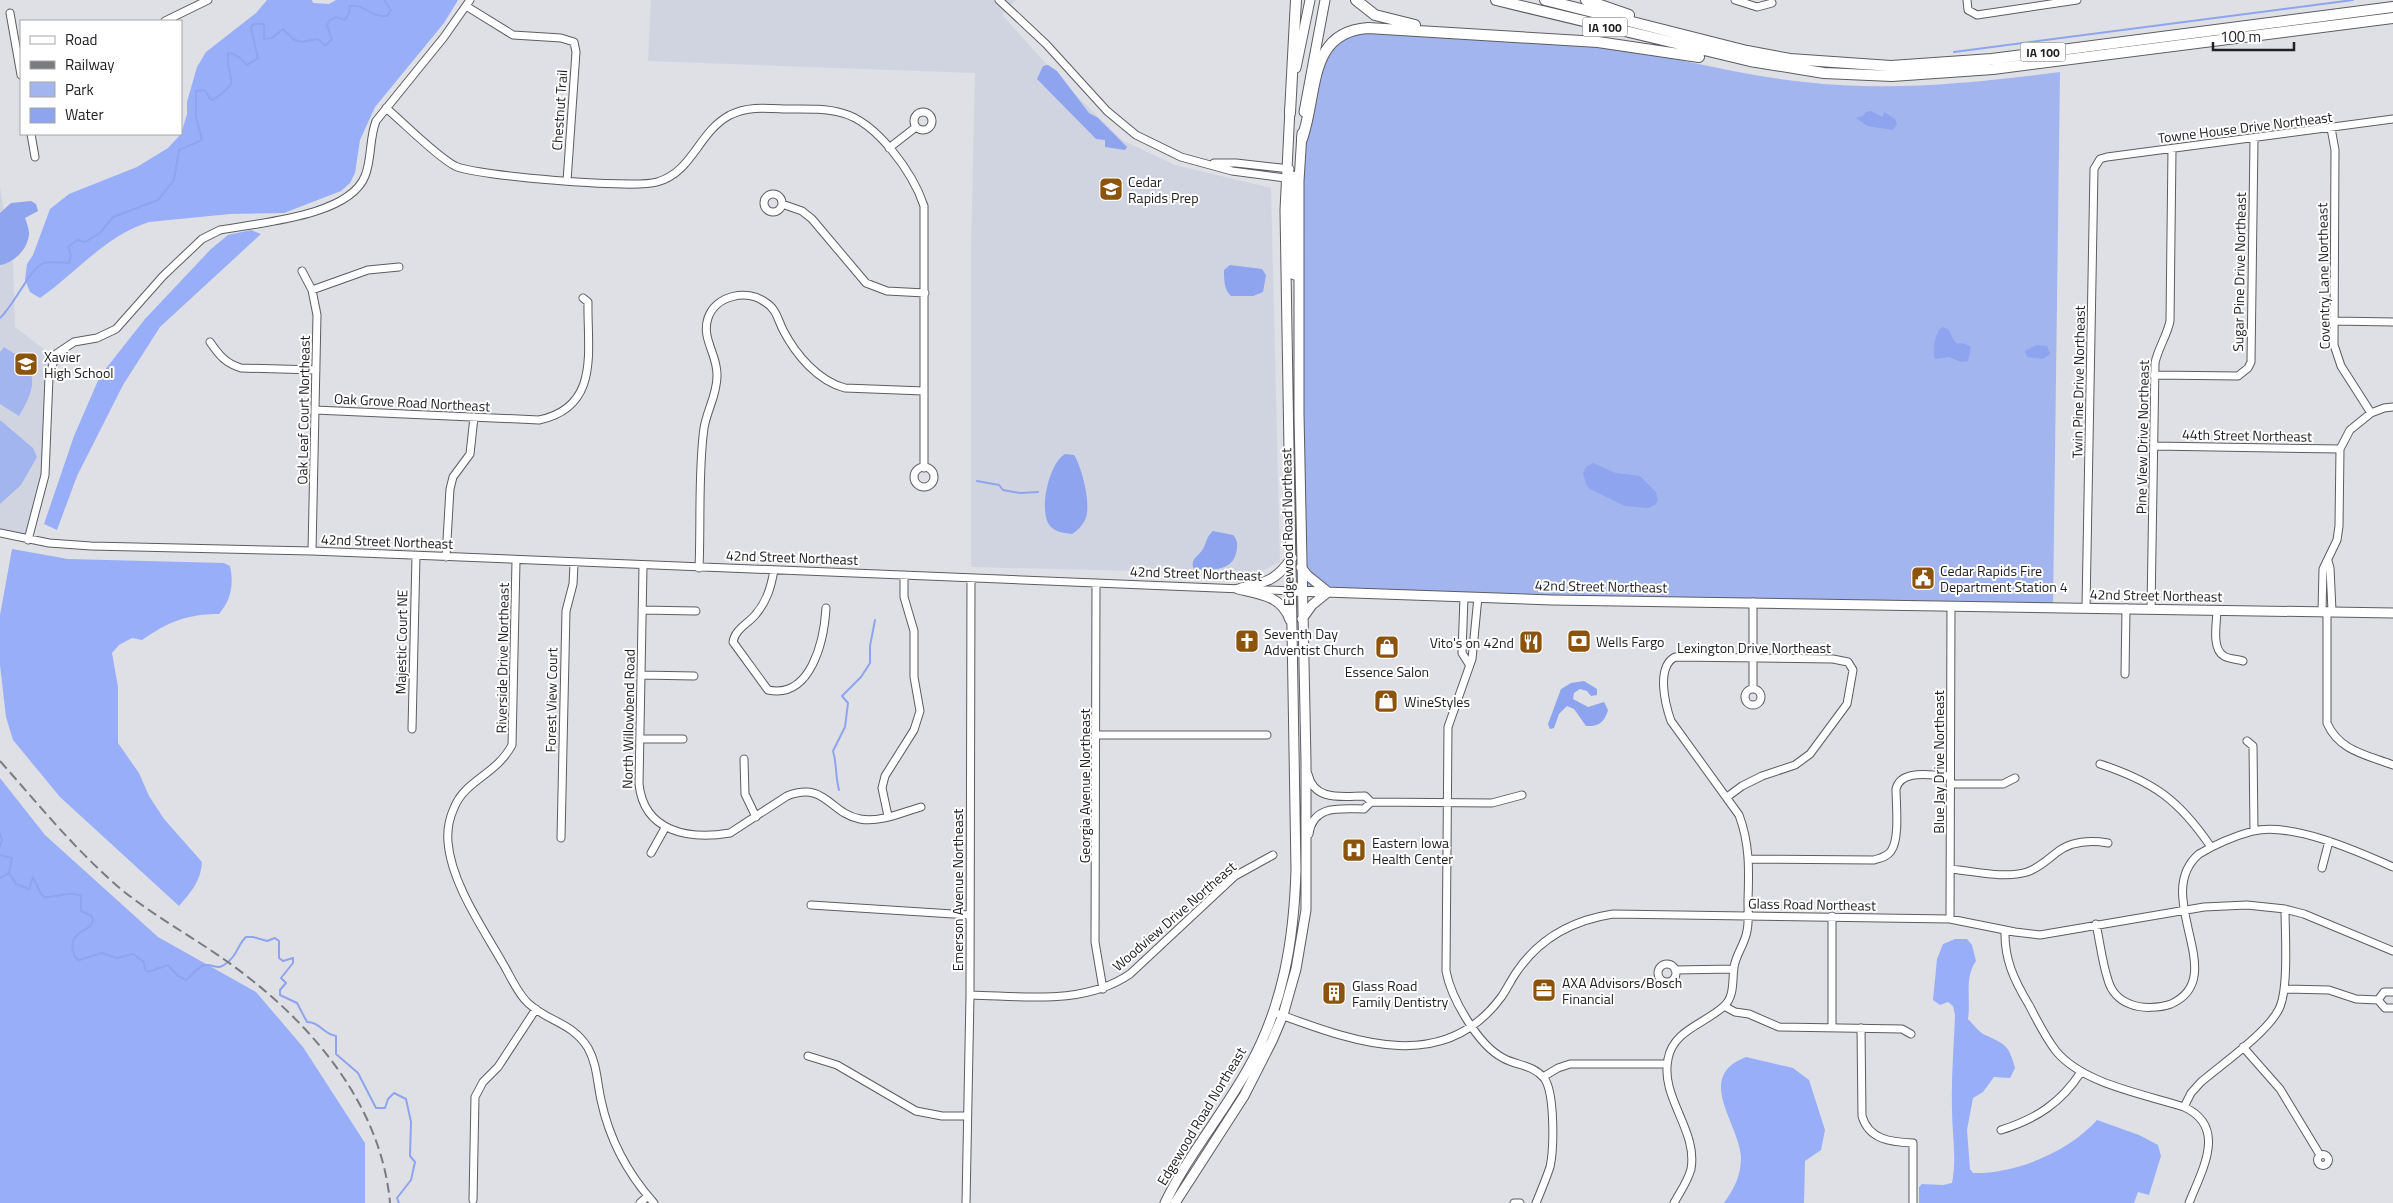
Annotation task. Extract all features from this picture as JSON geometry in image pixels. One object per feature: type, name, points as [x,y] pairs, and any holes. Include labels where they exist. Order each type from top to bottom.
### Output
[{"type":"highway","points":[[1290,113],[1296,0]]},
{"type":"highway","points":[[1356,0],[1375,15],[1403,24],[1520,37]]},
{"type":"highway","name":"IA 100","points":[[1496,0],[1714,54],[1789,68],[1863,75],[1920,76],[1984,70],[2393,18]]},
{"type":"highway","name":"IA 100","points":[[1545,0],[1790,59],[1862,65],[1920,65],[2002,58],[2393,8]]},
{"type":"highway","points":[[1586,0],[1694,37]]},
{"type":"highway","points":[[1302,139],[1309,120],[1319,66],[1325,51],[1340,34],[1354,29],[1368,28],[1598,42],[1662,50],[1785,72],[1863,75]]},
{"type":"main road","name":"Edgewood Road Northeast","points":[[1165,1203],[1249,1067],[1273,1012],[1287,966],[1295,905],[1292,626],[1301,567],[1299,303],[1292,176],[1286,167],[1290,113],[1299,52],[1310,0]]},
{"type":"main road","name":"Edgewood Road Northeast","points":[[1176,1203],[1258,1073],[1283,1015],[1302,941],[1306,910],[1306,762],[1302,619],[1292,558],[1292,176],[1302,139],[1310,73],[1325,0]]},
{"type":"main road","points":[[1238,588],[1265,583],[1274,578],[1292,558]]},
{"type":"main road","points":[[1301,567],[1307,575],[1328,592],[1312,605],[1302,619]]},
{"type":"main road","points":[[1238,588],[1276,600],[1286,610],[1292,626]]},
{"type":"main road","name":"42nd Street Northeast","points":[[1297,591],[1478,598],[2393,613]]},
{"type":"main road","points":[[1206,1154],[1204,1149],[1210,1128]]},
{"type":"street","points":[[167,20],[208,0]]},
{"type":"street","points":[[999,0],[1020,18],[1107,111],[1125,127],[1160,149],[1181,157],[1209,163],[1232,171],[1292,176]]},
{"type":"street","points":[[1735,0],[1757,7],[1772,3]]},
{"type":"street","points":[[1967,0],[1968,10],[1973,14],[2077,0]]},
{"type":"street","points":[[2017,0],[2017,8]]},
{"type":"street","points":[[28,540],[45,475],[49,377],[56,354],[74,342],[97,338],[116,329],[163,276],[209,235],[233,228],[298,217],[319,210],[357,189],[365,177],[373,128],[386,108],[444,37],[468,3]]},
{"type":"street","name":"Chestnut Trail","points":[[468,3],[513,35],[561,38],[574,42],[576,52],[567,181]]},
{"type":"street","points":[[10,13],[19,49],[20,62]]},
{"type":"street","points":[[386,108],[454,166],[482,172],[567,181],[634,184],[654,183],[667,179],[690,162],[707,133],[716,124],[744,110],[759,108],[829,110],[843,113],[866,124],[889,148],[913,180],[924,206],[924,468]]},
{"type":"street","name":"Towne House Drive Northeast","points":[[2100,159],[2393,119]]},
{"type":"street","points":[[889,148],[916,127]]},
{"type":"street","name":"Coventry Lane Northeast","points":[[2331,128],[2335,159],[2334,345],[2341,366],[2371,413]]},
{"type":"street","points":[[31,135],[35,157]]},
{"type":"street","name":"Sugar Pine Drive Northeast","points":[[2154,376],[2238,376],[2248,368],[2251,362],[2254,139]]},
{"type":"street","name":"Pine View Drive Northeast","points":[[2151,609],[2154,376],[2157,352],[2168,331],[2170,321],[2172,149]]},
{"type":"street","name":"Twin Pine Drive Northeast","points":[[2086,608],[2094,169],[2100,159]]},
{"type":"street","points":[[1209,163],[1286,167],[1292,176]]},
{"type":"street","points":[[782,204],[802,211],[812,219],[866,283],[887,291],[925,293]]},
{"type":"street","points":[[312,290],[368,270],[399,267]]},
{"type":"street","name":"Oak Leaf Court Northeast","points":[[302,271],[312,290],[317,315],[312,551]]},
{"type":"street","points":[[699,568],[704,429],[715,395],[718,374],[705,333],[708,316],[724,300],[743,295],[752,296],[768,303],[774,309],[793,347],[816,371],[833,385],[845,388],[924,391]]},
{"type":"street","name":"Oak Grove Road Northeast","points":[[315,410],[539,420],[554,417],[574,404],[581,393],[587,371],[588,302],[583,298]]},
{"type":"street","points":[[2334,321],[2393,322]]},
{"type":"street","points":[[210,342],[219,355],[229,364],[240,368],[316,370]]},
{"type":"street","points":[[2393,407],[2371,413],[2350,430],[2340,449],[2339,526],[2337,540],[2328,561],[2330,568],[2327,611],[2327,716],[2329,729],[2338,742],[2345,747],[2393,765]]},
{"type":"street","points":[[446,557],[450,489],[453,477],[470,454],[474,417]]},
{"type":"street","name":"44th Street Northeast","points":[[2154,446],[2340,449]]},
{"type":"street","name":"42nd Street Northeast","points":[[0,533],[28,540],[125,547],[312,551],[574,564],[1297,591]]},
{"type":"street","name":"Majestic Court NE","points":[[412,729],[416,556]]},
{"type":"street","name":"Riverside Drive Northeast","points":[[516,561],[512,745],[498,766],[467,788],[459,798],[450,820],[448,842],[457,874],[471,907],[522,995],[536,1009],[568,1026],[588,1049],[594,1062],[600,1099],[617,1149],[654,1203]]},
{"type":"street","name":"Forest View Court","points":[[561,838],[566,611],[573,584],[574,564]]},
{"type":"street","name":"North Willowbend Road","points":[[643,566],[640,796],[647,811],[665,828]]},
{"type":"street","points":[[774,570],[766,600],[755,615],[737,632],[733,642],[768,690],[781,692],[793,688],[814,663],[821,644],[826,608]]},
{"type":"street","points":[[888,816],[882,788],[885,776],[914,730],[920,711],[914,677],[914,631],[904,597],[904,575]]},
{"type":"street","name":"Emerson Avenue Northeast","points":[[966,1203],[970,995],[971,578]]},
{"type":"street","name":"Georgia Avenue Northeast","points":[[1096,583],[1095,942],[1103,988]]},
{"type":"street","points":[[1464,597],[1462,653],[1469,664]]},
{"type":"street","points":[[1478,598],[1475,647],[1448,727],[1446,971],[1454,997],[1473,1026],[1495,1054],[1505,1060],[1533,1068],[1543,1077],[1551,1095],[1552,1150],[1550,1166],[1536,1203]]},
{"type":"street","points":[[1753,602],[1754,689]]},
{"type":"street","name":"Blue Jay Drive Northeast","points":[[1950,919],[1951,606]]},
{"type":"street","points":[[2125,674],[2126,608]]},
{"type":"street","points":[[642,610],[696,611]]},
{"type":"street","points":[[2217,610],[2217,643],[2219,651],[2224,656],[2243,661]]},
{"type":"street","name":"Lexington Drive Northeast","points":[[1724,1006],[1732,993],[1734,969],[1748,930],[1749,858],[1745,831],[1739,815],[1727,797],[1671,721],[1666,703],[1664,671],[1669,660],[1675,657],[1833,659],[1848,662],[1853,670],[1848,704],[1810,754],[1795,765],[1762,776],[1742,786],[1727,797]]},
{"type":"street","points":[[641,675],[694,676]]},
{"type":"street","points":[[1096,735],[1267,735]]},
{"type":"street","points":[[640,739],[682,739]]},
{"type":"street","points":[[2247,742],[2253,746],[2254,831]]},
{"type":"street","points":[[744,759],[746,794],[756,817]]},
{"type":"street","points":[[1306,762],[1310,780],[1315,789],[1323,794],[1365,796],[1371,802],[1492,803],[1522,795]]},
{"type":"street","points":[[2100,764],[2124,772],[2161,791],[2179,805],[2196,824],[2211,847]]},
{"type":"street","points":[[1749,858],[1874,860],[1885,857],[1891,851],[1895,840],[1896,788],[1898,781],[1904,776],[1950,776]]},
{"type":"street","points":[[1950,784],[2003,784],[2015,778]]},
{"type":"street","points":[[651,853],[665,828],[700,834],[730,833],[787,796],[806,791],[817,793],[847,814],[858,819],[867,820],[888,816],[921,806]]},
{"type":"street","points":[[1307,848],[1310,826],[1315,816],[1333,809],[1364,809],[1371,802]]},
{"type":"street","points":[[2096,924],[2111,989],[2131,1005],[2140,1007],[2168,1005],[2184,997],[2193,983],[2196,968],[2185,911],[2182,879],[2192,860],[2211,847],[2254,831],[2287,832],[2329,841],[2393,867]]},
{"type":"street","points":[[1950,868],[2014,874],[2028,872],[2041,865],[2058,851],[2074,844],[2092,840],[2108,843]]},
{"type":"street","points":[[2322,868],[2329,841]]},
{"type":"street","name":"Woodview Drive Northeast","points":[[970,995],[1079,996],[1103,988],[1130,974],[1234,876],[1274,854]]},
{"type":"street","points":[[810,906],[970,915]]},
{"type":"street","name":"Glass Road Northeast","points":[[1273,1012],[1375,1044],[1392,1046],[1430,1043],[1473,1026],[1494,1005],[1518,969],[1538,947],[1562,929],[1581,921],[1613,914],[1950,919],[2040,935],[2096,924],[2222,906],[2285,909],[2322,920],[2393,951]]},
{"type":"street","points":[[2184,1107],[2191,1093],[2200,1082],[2243,1047],[2270,1022],[2280,1008],[2284,989],[2285,909]]},
{"type":"street","points":[[1832,916],[1832,1027]]},
{"type":"street","points":[[2005,930],[2006,956],[2015,982],[2056,1051],[2081,1072],[2184,1107],[2195,1112],[2203,1121],[2209,1141],[2209,1152],[2189,1203]]},
{"type":"street","points":[[1675,970],[1734,969]]},
{"type":"street","points":[[2284,989],[2329,990],[2356,999],[2378,1000],[2385,1008],[2393,1008]]},
{"type":"street","points":[[2378,1000],[2384,992],[2393,992]]},
{"type":"street","points":[[1674,1203],[1690,1171],[1692,1157],[1690,1141],[1674,1102],[1667,1064],[1669,1053],[1684,1033],[1724,1006],[1735,1012],[1749,1014],[1779,1027],[1902,1029],[1911,1034]]},
{"type":"street","points":[[473,1200],[475,1097],[483,1082],[498,1067],[536,1009]]},
{"type":"street","points":[[1861,1028],[1862,1116],[1865,1126],[1869,1131],[1890,1142],[1913,1143],[1913,1203]]},
{"type":"street","points":[[2243,1047],[2280,1089],[2320,1155]]},
{"type":"street","points":[[808,1056],[837,1065],[916,1111],[942,1116],[967,1116]]},
{"type":"street","points":[[1543,1077],[1558,1068],[1570,1064],[1667,1064]]},
{"type":"street","points":[[2001,1130],[2022,1123],[2056,1103],[2069,1090],[2081,1072]]},
{"type":"street","points":[[640,1203],[648,1196]]},
{"type":"street","points":[[1514,1203],[1520,1203]]},
{"type":"shaded area","points":[[267,0],[312,0],[313,3],[329,4],[336,0],[458,0],[444,23],[375,107],[360,140],[355,173],[350,183],[341,191],[284,213],[230,214],[149,222],[118,236],[40,298],[30,292],[25,280],[27,264],[33,255],[50,209],[69,194],[137,167],[168,148],[182,135],[187,114],[187,102],[197,67],[206,52],[256,13]]},
{"type":"shaded area","points":[[651,0],[1016,0],[1002,15],[1063,82],[1122,140],[1175,165],[1271,188],[1280,562],[1256,574],[971,567],[971,250],[975,73],[648,61]]},
{"type":"shaded area","name":"Xavier High School","points":[[0,187],[13,263],[15,327],[54,357],[50,370],[46,459],[28,540],[0,533]]},
{"type":"shaded area","points":[[251,230],[261,234],[160,327],[123,385],[77,476],[57,530],[44,524],[74,436],[100,376],[145,319],[211,249],[228,235]]},
{"type":"shaded area","points":[[12,549],[68,559],[224,563],[230,566],[232,580],[229,598],[219,614],[187,617],[178,620],[160,628],[142,640],[132,638],[119,645],[112,653],[118,687],[118,743],[139,773],[149,796],[164,819],[202,862],[197,881],[179,906],[60,797],[13,740],[6,717],[0,665],[0,615]]},
{"type":"shaded area","points":[[0,778],[45,835],[158,937],[256,992],[303,1047],[365,1143],[365,1203],[0,1203]]},
{"type":"shaded area","points":[[1955,939],[1967,939],[1972,945],[1976,961],[1970,974],[1968,1019],[1983,1034],[2005,1046],[2011,1054],[2015,1068],[2010,1078],[1994,1077],[1983,1092],[1973,1098],[1967,1130],[1970,1169],[1973,1173],[2006,1170],[2040,1159],[2072,1142],[2097,1120],[2139,1135],[2158,1145],[2161,1156],[2149,1195],[2138,1192],[2134,1203],[1919,1203],[1919,1187],[1922,1184],[1943,1185],[1952,1183],[1954,1155],[1952,1086],[1955,1015],[1953,1006],[1948,1002],[1940,1005],[1933,1000],[1937,959],[1943,944]]},
{"type":"shaded area","points":[[1746,1057],[1793,1068],[1809,1080],[1825,1130],[1821,1150],[1805,1161],[1804,1203],[1724,1203],[1736,1182],[1740,1170],[1741,1157],[1739,1144],[1723,1102],[1721,1088],[1723,1076],[1731,1066]]},
{"type":"green space","points":[[1354,29],[1603,47],[1779,79],[1836,85],[1932,85],[2060,72],[2053,608],[1301,591],[1301,150],[1325,51]]},
{"type":"green space","points":[[4,347],[24,362],[32,377],[30,394],[19,416],[0,404],[0,352]]},
{"type":"green space","points":[[0,420],[33,448],[37,457],[21,485],[0,504]]},
{"type":"water","points":[[1048,65],[1057,71],[1089,113],[1098,118],[1127,147],[1125,150],[1105,147],[1105,140],[1096,139],[1037,79],[1043,66]]},
{"type":"water","points":[[1871,111],[1883,117],[1884,112],[1895,119],[1897,124],[1893,130],[1867,126],[1856,118]]},
{"type":"water","points":[[31,201],[36,204],[38,211],[25,218],[29,234],[26,245],[15,258],[0,265],[0,213],[11,203]]},
{"type":"water","points":[[1230,265],[1262,269],[1266,275],[1263,292],[1253,296],[1231,296],[1226,288],[1224,277],[1224,270]]},
{"type":"water","points":[[1943,327],[1949,330],[1956,343],[1963,343],[1971,347],[1968,361],[1961,362],[1949,357],[1935,359],[1935,341],[1938,332]]},
{"type":"water","points":[[2036,345],[2047,346],[2050,354],[2043,359],[2027,357],[2025,351]]},
{"type":"water","points":[[1065,454],[1074,455],[1083,477],[1087,496],[1085,520],[1072,534],[1060,532],[1050,526],[1045,510],[1045,499],[1050,477],[1059,459]]},
{"type":"water","points":[[1593,463],[1616,473],[1640,476],[1656,492],[1658,500],[1656,504],[1649,508],[1625,506],[1590,489],[1586,484],[1583,473],[1586,467]]},
{"type":"water","points":[[1213,531],[1235,537],[1237,546],[1234,559],[1225,567],[1207,570],[1194,569],[1194,560]]},
{"type":"water","points":[[1584,681],[1597,689],[1597,695],[1591,696],[1587,691],[1580,689],[1574,693],[1573,699],[1588,707],[1604,702],[1608,710],[1603,721],[1594,726],[1586,726],[1574,709],[1567,706],[1559,714],[1554,728],[1550,729],[1548,724],[1561,689],[1571,683]]},
{"type":"waterway","points":[[0,318],[39,266],[47,262],[69,263],[71,255],[68,247],[77,240],[85,242],[100,233],[113,217],[158,200],[174,180],[179,150],[202,140],[196,117],[196,91],[205,90],[210,99],[213,100],[228,88],[231,84],[228,54],[231,53],[239,57],[247,65],[258,58],[251,28],[253,24],[264,24],[264,39],[272,38],[283,29],[293,39],[301,42],[318,39],[325,46],[332,39],[327,26],[329,21],[336,17],[345,20],[350,6],[359,6],[375,14],[387,16],[391,10],[384,0]]},
{"type":"waterway","points":[[1954,52],[2353,0]]},
{"type":"waterway","points":[[977,481],[999,485],[1003,490],[1020,493],[1038,492]]},
{"type":"waterway","points":[[839,790],[833,751],[845,727],[848,703],[842,696],[861,677],[870,663],[870,646],[875,620]]},
{"type":"waterway","points":[[0,834],[2,840],[0,846]]},
{"type":"waterway","points":[[0,855],[12,858],[9,873],[16,884],[29,889],[33,877],[44,897],[68,894],[81,896],[81,911],[92,916],[93,921],[91,925],[78,934],[73,943],[74,956],[79,960],[102,953],[117,958],[133,954],[144,962],[145,970],[148,972],[168,965],[178,976],[186,980],[202,966],[219,967],[229,962],[246,937],[267,941],[275,938],[279,941],[279,958],[283,961],[293,958],[293,963],[281,978],[286,983],[280,990],[280,995],[297,1003],[307,1022],[315,1024],[336,1036],[336,1054],[358,1073],[376,1108],[385,1108],[388,1099],[394,1093],[406,1099],[411,1122],[410,1156],[415,1162],[411,1180],[397,1198],[399,1203]]},
{"type":"waterway","points":[[0,878],[9,873]]},
{"type":"railway","points":[[0,761],[73,844],[105,875],[147,909],[225,960],[255,983],[284,1008],[310,1035],[334,1065],[355,1096],[372,1130],[384,1166],[390,1203]]},
{"type":"place","name":"Cedar Rapids Prep","points":[[1111,189]]},
{"type":"place","name":"Xavier High School","points":[[26,364]]},
{"type":"place","name":"Cedar Rapids Fire Department Station 4","points":[[1923,578]]},
{"type":"place","name":"Seventh Day Adventist Church","points":[[1247,641]]},
{"type":"place","name":"Wells Fargo","points":[[1579,641]]},
{"type":"place","name":"Vito's on 42nd","points":[[1531,642]]},
{"type":"place","name":"Essence Salon","points":[[1387,647]]},
{"type":"place","name":"WineStyles","points":[[1386,701]]},
{"type":"place","name":"Eastern Iowa Health Center","points":[[1354,850]]},
{"type":"place","name":"AXA Advisors/Bosch Financial","points":[[1544,990]]},
{"type":"place","name":"Glass Road Family Dentistry","points":[[1334,993]]}]
